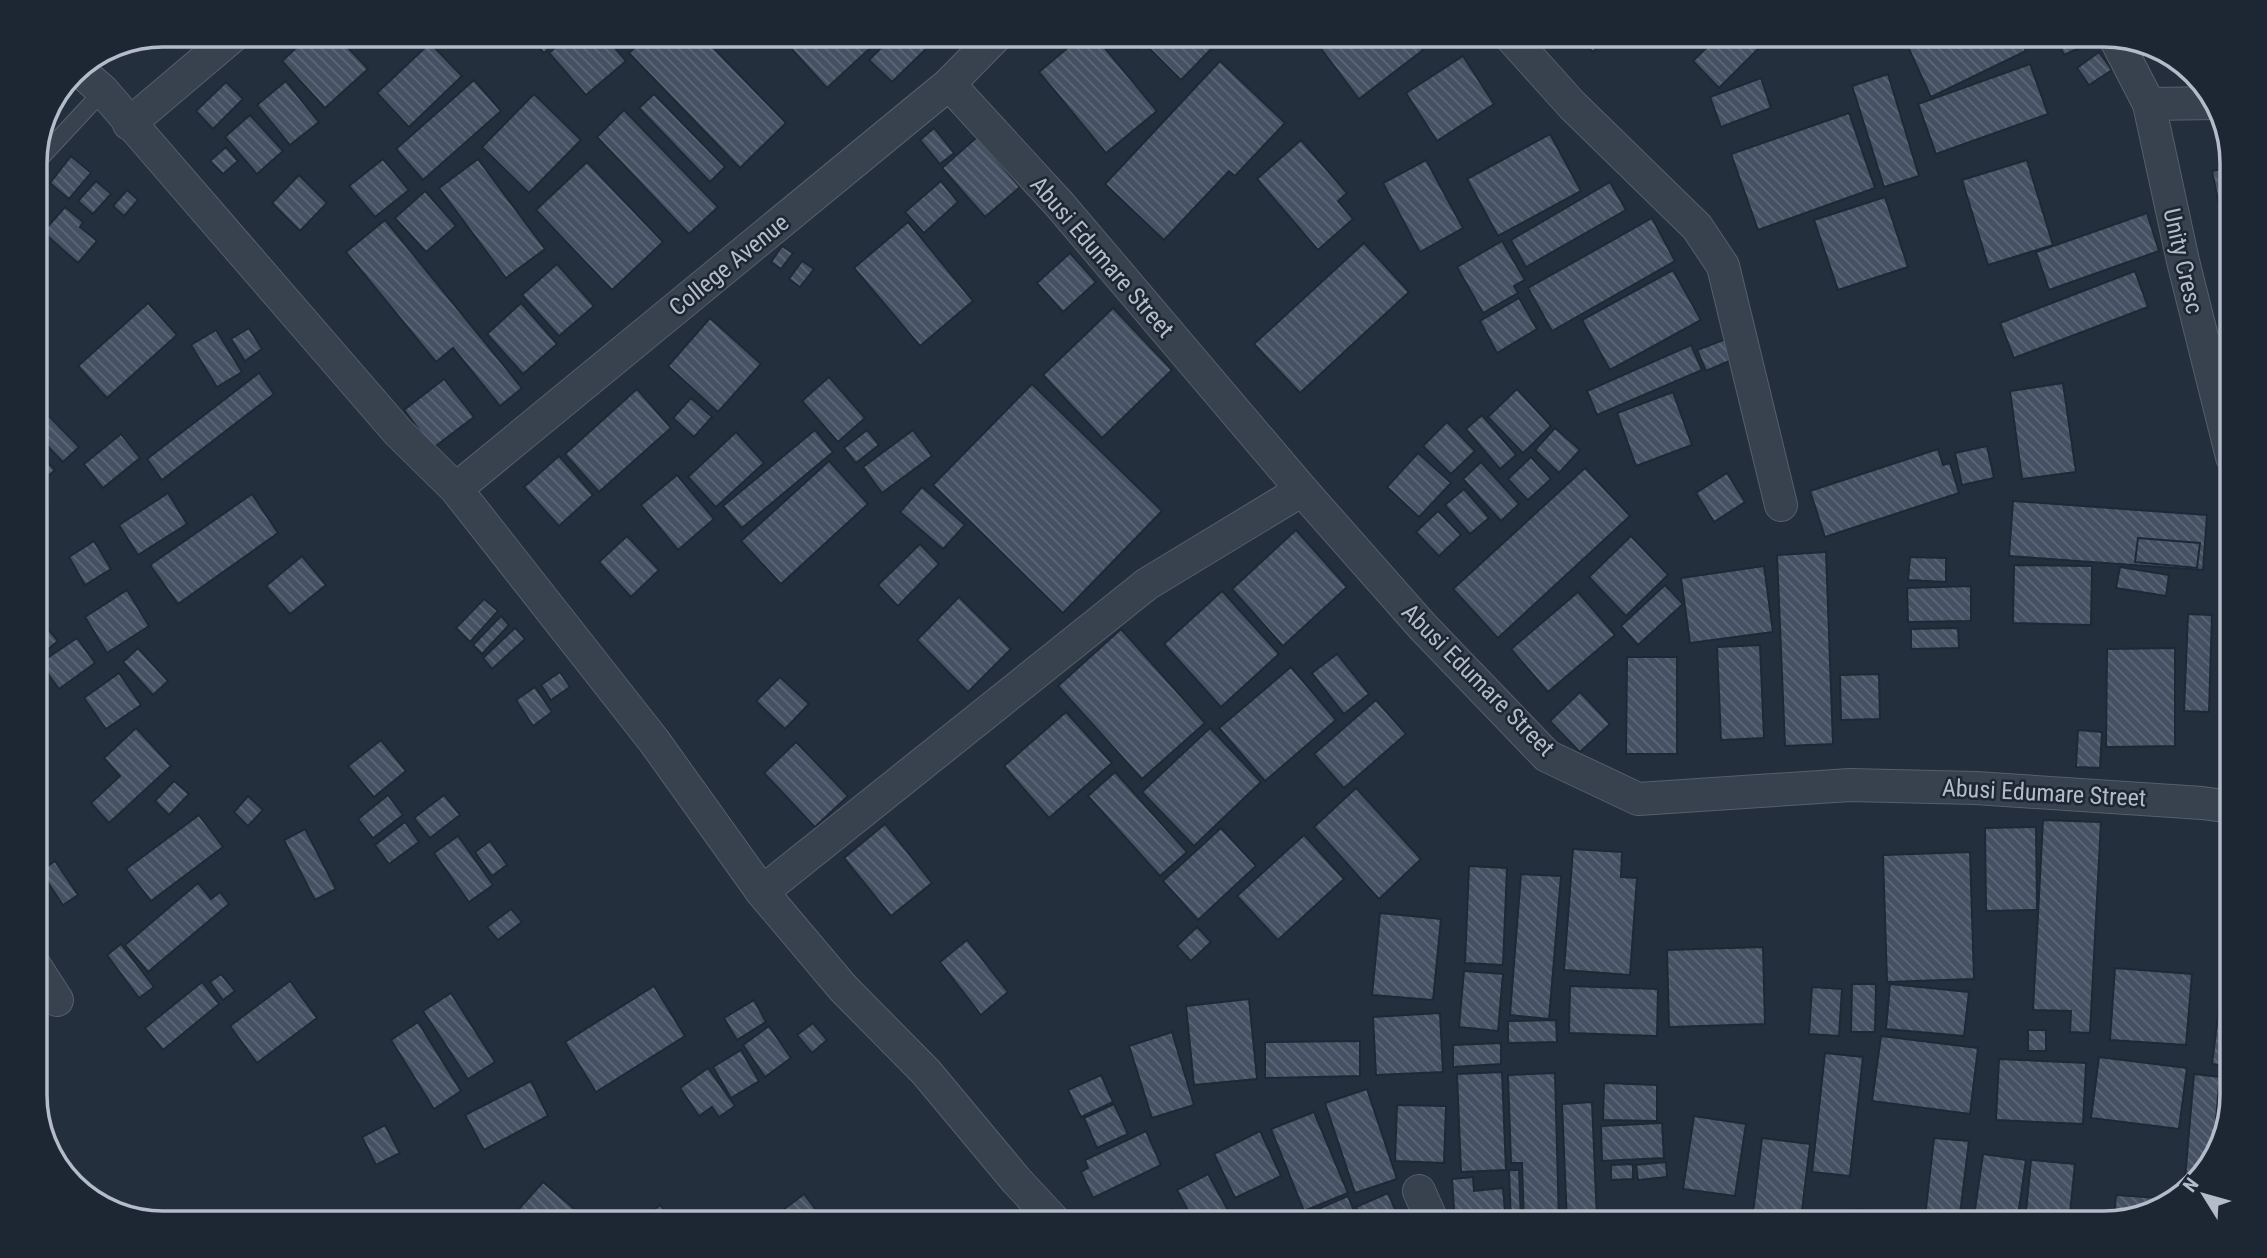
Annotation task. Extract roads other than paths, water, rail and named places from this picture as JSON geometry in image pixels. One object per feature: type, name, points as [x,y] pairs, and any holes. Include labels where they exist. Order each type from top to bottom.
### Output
[{"type":"street","points":[[130,124],[220,47]]},
{"type":"street","name":"College Avenue","points":[[456,489],[949,84],[985,47]]},
{"type":"street","points":[[1520,47],[1572,105],[1697,227],[1723,267],[1781,505]]},
{"type":"street","name":"Unity Cresc","points":[[2120,48],[2149,104],[2183,261],[2220,409]]},
{"type":"street","points":[[87,77],[103,91],[398,432],[456,489],[653,741],[762,892],[843,988],[926,1072],[1045,1211]]},
{"type":"street","name":"Abusi Edumare Street","points":[[949,84],[1060,205],[1302,490],[1454,661],[1547,756],[1638,799],[1850,785],[1976,788],[2220,805]]},
{"type":"street","points":[[2149,104],[2203,103]]},
{"type":"street","points":[[762,892],[1147,584],[1302,490]]},
{"type":"street","points":[[47,985],[57,1000]]},
{"type":"street","points":[[1419,1191],[1428,1211]]},
{"type":"lane","points":[[48,150],[103,91]]}]
